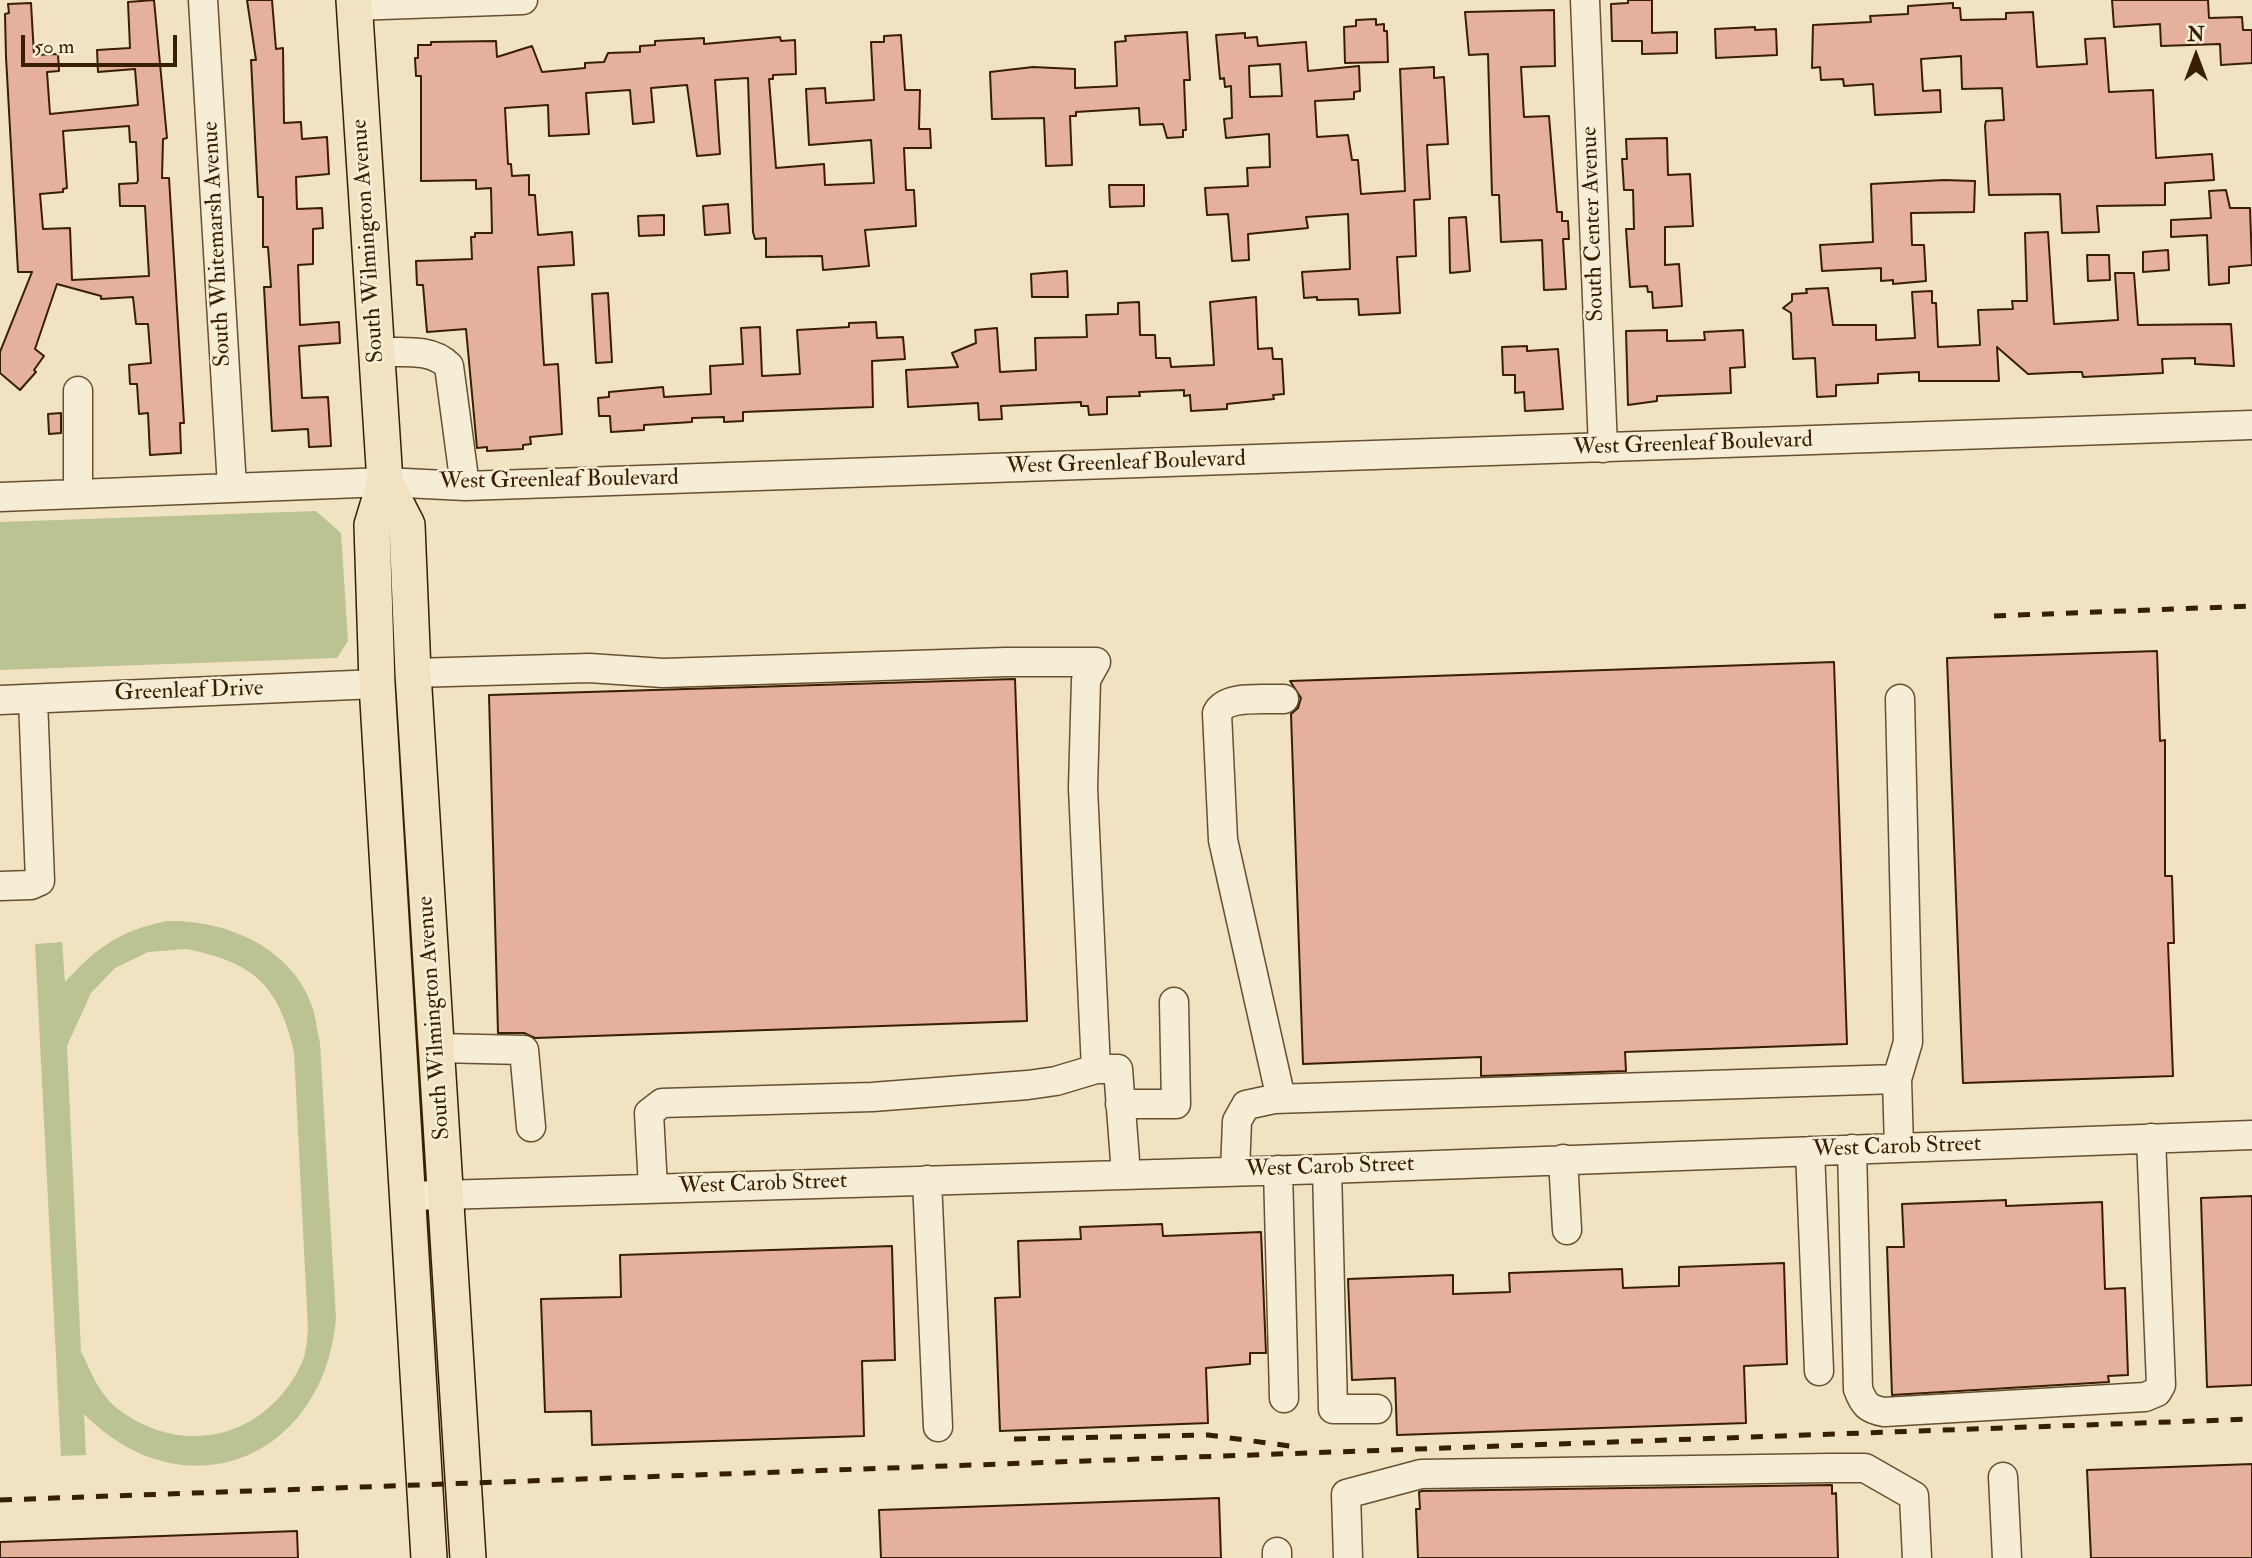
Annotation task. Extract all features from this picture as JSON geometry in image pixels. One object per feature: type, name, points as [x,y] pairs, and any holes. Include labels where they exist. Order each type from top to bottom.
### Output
[{"type":"main road","name":"South Wilmington Avenue","points":[[354,3],[385,482],[372,525],[377,684],[429,1558]]},
{"type":"main road","name":"South Wilmington Avenue","points":[[385,482],[407,525],[413,673],[468,1558]]},
{"type":"street","name":"South Whitemarsh Avenue","points":[[203,0],[232,487]]},
{"type":"street","points":[[354,3],[523,0]]},
{"type":"street","name":"South Center Avenue","points":[[1586,0],[1603,448]]},
{"type":"street","points":[[376,352],[422,353],[441,357],[449,366],[465,486]]},
{"type":"street","points":[[78,391],[78,494]]},
{"type":"street","name":"West Greenleaf Boulevard","points":[[0,497],[385,482],[465,486],[2252,425]]},
{"type":"street","points":[[413,673],[589,668],[663,673],[1006,662],[1096,662],[1086,680],[1083,788],[1096,1069]]},
{"type":"street","name":"Greenleaf Drive","points":[[0,700],[377,684]]},
{"type":"street","points":[[0,887],[31,885],[40,881],[33,699]]},
{"type":"street","points":[[1274,1099],[1279,1090],[1223,840],[1217,713],[1220,706],[1229,702],[1284,699]]},
{"type":"street","points":[[1899,1147],[1897,1079],[1908,1042],[1900,699]]},
{"type":"street","points":[[1120,1104],[1176,1104],[1174,1002]]},
{"type":"street","points":[[437,1048],[524,1050],[531,1127]]},
{"type":"street","points":[[653,1188],[649,1113],[662,1103],[872,1097],[1015,1086],[1056,1081],[1096,1069],[1118,1069],[1126,1174]]},
{"type":"street","points":[[1235,1171],[1237,1121],[1246,1105],[1274,1099],[1897,1079]]},
{"type":"street","name":"West Carob Street","points":[[408,1196],[1327,1169],[2252,1135]]},
{"type":"street","points":[[1852,1149],[1858,1389],[1863,1403],[1871,1409],[1884,1412],[2145,1398],[2157,1392],[2161,1385],[2151,1139]]},
{"type":"street","points":[[1810,1151],[1819,1371]]},
{"type":"street","points":[[1563,1160],[1567,1230]]},
{"type":"street","points":[[1327,1169],[1334,1409],[1377,1409]]},
{"type":"street","points":[[1278,1170],[1284,1398]]},
{"type":"street","points":[[927,1180],[939,1427]]},
{"type":"street","points":[[1348,1558],[1346,1494],[1421,1474],[1865,1468],[1914,1496],[1917,1558]]},
{"type":"street","points":[[2003,1477],[2007,1558]]},
{"type":"green space","points":[[316,511],[341,533],[348,641],[337,658],[0,670],[0,522]]},
{"type":"green space","points":[[167,921],[211,925],[233,932],[272,952],[289,967],[302,985],[312,1006],[320,1043],[336,1319],[326,1368],[305,1408],[277,1438],[243,1457],[204,1466],[164,1462],[123,1445],[84,1414],[86,1455],[61,1456],[35,944],[62,942],[65,982],[110,942],[150,925]],"holes":[[[186,949],[229,961],[260,980],[271,993],[288,1029],[294,1052],[308,1329],[301,1365],[286,1389],[267,1409],[246,1423],[223,1432],[198,1436],[172,1434],[147,1426],[122,1412],[102,1392],[81,1351],[67,1046],[91,993],[115,968],[148,952]]]},
{"type":"building","points":[[154,0],[167,138],[163,139],[162,178],[169,178],[184,423],[180,423],[181,453],[150,455],[148,413],[139,414],[137,384],[130,384],[129,365],[151,363],[148,324],[136,324],[133,297],[101,299],[101,296],[57,284],[35,349],[44,356],[34,370],[36,372],[20,390],[0,373],[0,352],[32,272],[18,272],[6,57],[5,14],[9,13],[8,4],[31,3],[34,55],[58,54],[59,71],[47,72],[50,114],[138,105],[135,69],[98,72],[97,50],[130,48],[128,2]],"holes":[[[129,126],[130,142],[136,142],[138,180],[137,183],[119,184],[120,206],[145,206],[149,276],[72,280],[70,228],[43,229],[40,194],[63,192],[63,189],[67,188],[63,131]]]},
{"type":"building","points":[[247,0],[272,0],[276,49],[283,48],[284,123],[301,122],[302,139],[327,137],[329,174],[296,177],[297,209],[322,208],[323,228],[313,229],[313,264],[298,265],[300,325],[339,322],[340,343],[299,346],[302,398],[328,397],[331,446],[309,447],[308,429],[272,431],[264,287],[271,287],[268,247],[263,247],[263,197],[258,197],[251,60],[256,60]]},
{"type":"building","points":[[1628,0],[1652,0],[1652,33],[1677,32],[1677,53],[1642,54],[1642,41],[1612,41],[1611,4],[1628,3]]},
{"type":"building","points":[[2112,0],[2208,0],[2209,18],[2242,17],[2243,30],[2252,30],[2252,63],[2221,65],[2220,44],[2161,46],[2160,24],[2114,27]]},
{"type":"building","points":[[1953,3],[1953,8],[1960,8],[1961,20],[2006,19],[2006,13],[2033,12],[2037,67],[2087,64],[2085,39],[2105,38],[2109,92],[2153,90],[2156,158],[2212,154],[2214,180],[2165,183],[2165,205],[2097,206],[2099,232],[2062,233],[2060,194],[1989,195],[1985,126],[1986,121],[2004,120],[2002,88],[1962,89],[1961,56],[1921,59],[1923,91],[1940,90],[1941,112],[1875,115],[1873,84],[1844,86],[1843,79],[1821,80],[1820,67],[1812,68],[1813,25],[1871,22],[1870,16],[1908,14],[1908,6]]},
{"type":"building","points":[[1554,10],[1555,66],[1521,67],[1524,117],[1549,116],[1557,212],[1562,212],[1562,221],[1568,221],[1569,239],[1563,239],[1566,289],[1544,290],[1542,240],[1501,242],[1499,195],[1492,195],[1488,54],[1469,55],[1465,12]]},
{"type":"building","points":[[1376,19],[1376,25],[1384,24],[1384,31],[1387,31],[1388,62],[1345,63],[1344,27],[1356,26],[1356,20]]},
{"type":"building","points":[[1755,27],[1755,30],[1776,29],[1777,55],[1716,58],[1715,29]]},
{"type":"building","points":[[1187,32],[1190,80],[1184,80],[1186,130],[1183,130],[1183,137],[1167,138],[1163,124],[1140,125],[1139,108],[1076,112],[1076,116],[1070,116],[1072,165],[1046,166],[1044,118],[992,119],[990,72],[1033,67],[1075,69],[1075,88],[1117,86],[1115,42],[1126,41],[1125,36]]},
{"type":"building","points":[[1245,33],[1245,38],[1257,37],[1258,46],[1306,42],[1308,71],[1359,66],[1360,91],[1354,92],[1354,99],[1315,101],[1317,137],[1348,135],[1352,160],[1358,160],[1361,194],[1405,191],[1400,69],[1434,67],[1434,78],[1444,77],[1448,144],[1427,145],[1430,199],[1414,200],[1416,256],[1397,257],[1400,313],[1359,315],[1358,299],[1304,298],[1302,272],[1350,269],[1348,214],[1306,217],[1308,228],[1248,234],[1249,260],[1232,261],[1228,214],[1207,215],[1205,188],[1248,186],[1247,168],[1270,167],[1269,134],[1226,138],[1224,119],[1232,118],[1231,86],[1225,87],[1224,78],[1220,79],[1216,35]],"holes":[[[1280,64],[1282,96],[1250,97],[1249,66]]]},
{"type":"building","points":[[901,35],[905,90],[920,90],[919,129],[930,129],[931,148],[904,148],[906,190],[914,190],[916,226],[865,230],[869,266],[823,270],[822,256],[766,257],[766,238],[755,239],[753,232],[748,78],[715,80],[720,154],[697,156],[687,85],[651,88],[654,122],[633,124],[630,90],[586,93],[589,134],[549,136],[548,105],[505,108],[508,164],[511,164],[512,176],[529,175],[529,195],[535,195],[538,235],[572,232],[574,265],[538,267],[544,365],[558,364],[562,434],[530,437],[531,444],[523,445],[523,449],[487,451],[487,447],[477,448],[466,329],[427,332],[423,285],[417,285],[416,261],[472,259],[471,237],[475,237],[475,233],[492,233],[491,188],[476,189],[476,180],[421,181],[421,76],[416,76],[415,58],[418,58],[418,45],[431,45],[431,42],[496,41],[497,57],[532,46],[542,72],[585,68],[585,63],[604,62],[608,53],[640,52],[640,46],[655,45],[655,41],[704,38],[704,44],[780,37],[781,41],[795,40],[796,74],[773,75],[773,79],[769,79],[776,168],[824,164],[825,185],[874,183],[871,140],[809,145],[806,89],[825,88],[826,103],[874,100],[871,42],[884,42],[884,36]]},
{"type":"building","points":[[1667,138],[1668,175],[1690,174],[1693,226],[1665,227],[1665,265],[1679,264],[1682,306],[1653,308],[1652,292],[1648,292],[1647,286],[1630,287],[1626,229],[1634,229],[1633,190],[1624,190],[1622,159],[1627,159],[1626,139]]},
{"type":"building","points":[[1975,181],[1974,212],[1911,213],[1912,245],[1924,245],[1926,281],[1893,284],[1893,280],[1881,281],[1881,268],[1822,271],[1820,245],[1873,242],[1871,184]]},
{"type":"building","points":[[1109,185],[1144,185],[1144,206],[1110,207]]},
{"type":"building","points":[[2226,190],[2230,208],[2250,208],[2252,265],[2229,267],[2229,283],[2209,285],[2207,235],[2171,237],[2171,220],[2211,218],[2209,191]]},
{"type":"building","points":[[728,204],[730,233],[705,235],[703,206]]},
{"type":"building","points":[[664,215],[664,235],[639,236],[638,216]]},
{"type":"building","points":[[1466,217],[1470,271],[1450,273],[1449,218]]},
{"type":"building","points":[[2048,232],[2054,324],[2118,320],[2115,273],[2134,273],[2138,325],[2231,324],[2234,366],[2195,364],[2195,358],[2162,359],[2163,373],[2083,377],[2082,372],[2028,374],[1997,347],[1999,381],[1919,381],[1919,372],[1878,374],[1878,383],[1836,385],[1836,396],[1817,397],[1815,358],[1793,359],[1791,313],[1783,308],[1792,301],[1792,294],[1807,293],[1806,289],[1828,288],[1833,325],[1876,325],[1876,340],[1915,338],[1912,292],[1932,291],[1932,303],[1936,303],[1938,347],[1980,345],[1978,310],[2013,309],[2012,301],[2027,301],[2025,233]]},
{"type":"building","points":[[2168,250],[2169,270],[2143,272],[2143,252]]},
{"type":"building","points":[[2087,255],[2109,255],[2110,280],[2088,281]]},
{"type":"building","points":[[1067,271],[1068,297],[1032,297],[1031,274]]},
{"type":"building","points":[[608,293],[612,362],[596,363],[592,294]]},
{"type":"building","points":[[1256,297],[1258,349],[1272,348],[1273,359],[1282,359],[1284,394],[1273,395],[1274,399],[1227,404],[1227,409],[1191,411],[1190,395],[1184,396],[1184,390],[1139,392],[1140,396],[1107,397],[1107,414],[1089,415],[1088,406],[1081,406],[1081,402],[1001,406],[1002,419],[979,420],[978,403],[908,407],[906,370],[958,367],[952,353],[976,343],[975,330],[997,328],[1000,372],[1036,370],[1035,338],[1087,337],[1086,315],[1118,314],[1118,303],[1139,302],[1140,335],[1155,335],[1156,358],[1170,358],[1171,367],[1214,365],[1210,302]]},
{"type":"building","points":[[876,322],[877,338],[903,337],[905,359],[872,361],[873,407],[743,412],[743,421],[724,422],[724,417],[692,418],[692,422],[644,425],[644,430],[611,432],[610,416],[599,416],[598,398],[609,397],[609,392],[663,387],[664,397],[711,394],[710,366],[743,364],[741,328],[760,327],[762,376],[800,374],[797,330],[849,327],[849,323]]},
{"type":"building","points":[[1667,330],[1667,341],[1705,340],[1704,332],[1743,330],[1745,367],[1730,368],[1731,393],[1657,396],[1657,401],[1628,405],[1626,331]]},
{"type":"building","points":[[1527,346],[1527,351],[1558,349],[1563,409],[1525,411],[1524,392],[1515,393],[1515,375],[1503,375],[1502,347]]},
{"type":"building","points":[[61,413],[61,433],[49,434],[48,414]]},
{"type":"building","points":[[2157,651],[2160,741],[2165,740],[2165,876],[2172,876],[2174,943],[2168,943],[2173,1076],[1963,1083],[1947,658]]},
{"type":"building","points":[[1834,662],[1847,1044],[1625,1052],[1626,1071],[1481,1076],[1481,1057],[1303,1064],[1291,714],[1298,708],[1301,698],[1290,681]]},
{"type":"building","points":[[1015,679],[1027,1021],[535,1038],[524,1033],[498,1033],[489,695]]},
{"type":"building","points":[[2252,1196],[2252,1385],[2207,1387],[2201,1198]]},
{"type":"building","points":[[2006,1200],[2006,1206],[2102,1202],[2105,1289],[2125,1288],[2128,1375],[2108,1376],[2109,1382],[1892,1395],[1887,1247],[1904,1247],[1902,1204]]},
{"type":"building","points":[[1162,1224],[1163,1236],[1261,1232],[1266,1353],[1250,1353],[1250,1364],[1206,1368],[1208,1423],[1000,1431],[995,1298],[1020,1297],[1018,1241],[1081,1239],[1080,1227]]},
{"type":"building","points":[[892,1246],[895,1360],[862,1361],[864,1436],[592,1445],[591,1411],[545,1412],[541,1299],[621,1297],[620,1255]]},
{"type":"building","points":[[1784,1263],[1787,1364],[1744,1366],[1746,1423],[1397,1435],[1395,1378],[1352,1380],[1348,1279],[1453,1275],[1453,1294],[1510,1292],[1509,1273],[1622,1269],[1623,1288],[1679,1286],[1679,1267]]},
{"type":"building","points":[[2252,1464],[2252,1558],[2091,1558],[2087,1470]]},
{"type":"building","points":[[1832,1485],[1832,1494],[1836,1493],[1838,1558],[1418,1558],[1416,1509],[1420,1509],[1419,1492],[1422,1491]]},
{"type":"building","points":[[1219,1498],[1221,1558],[881,1558],[879,1510]]},
{"type":"building","points":[[297,1531],[298,1558],[0,1558],[0,1542]]},
{"type":"railway","points":[[1994,616],[2252,606]]},
{"type":"railway","points":[[0,1500],[2252,1419]]},
{"type":"railway","points":[[1014,1439],[1208,1435],[1297,1447]]}]
